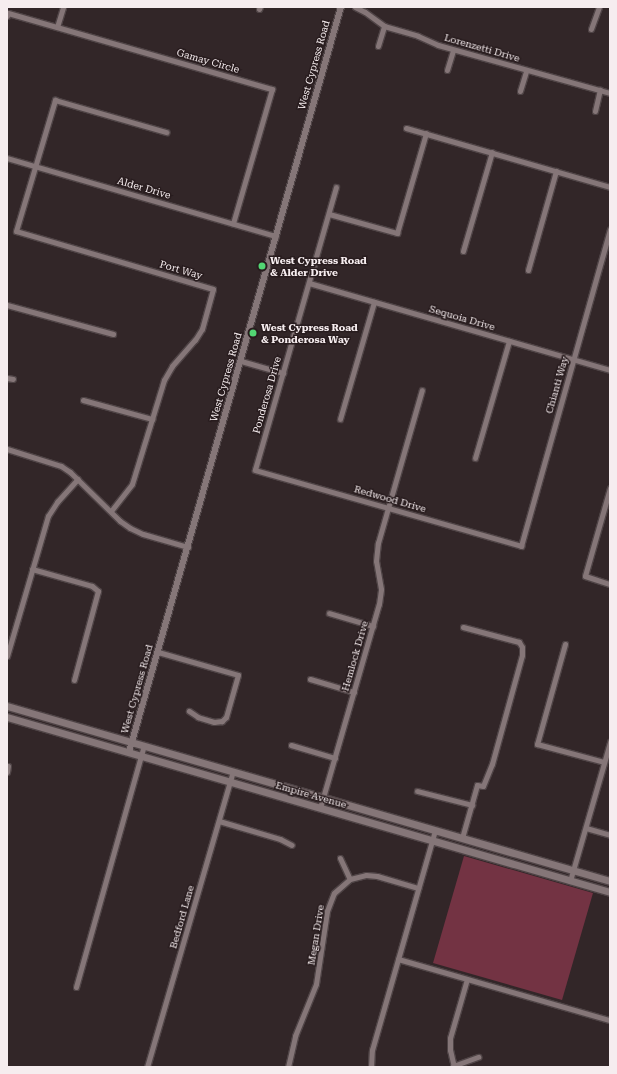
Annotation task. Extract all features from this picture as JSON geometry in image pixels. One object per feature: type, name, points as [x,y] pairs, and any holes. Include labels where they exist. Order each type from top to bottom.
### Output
[{"type":"main road","name":"Empire Avenue","points":[[7,706],[610,881]]},
{"type":"main road","name":"Empire Avenue","points":[[7,717],[610,892]]},
{"type":"street","points":[[57,27],[63,7]]},
{"type":"street","name":"West Cypress Road","points":[[129,752],[341,7]]},
{"type":"street","name":"Lorenzetti Drive","points":[[355,7],[365,12],[384,26],[454,50],[610,93]]},
{"type":"street","points":[[591,29],[599,7]]},
{"type":"street","name":"Gamay Circle","points":[[7,16],[8,13],[272,89],[234,223]]},
{"type":"street","points":[[378,46],[384,26]]},
{"type":"street","points":[[447,70],[454,50]]},
{"type":"street","points":[[520,91],[526,70]]},
{"type":"street","points":[[595,110],[600,90]]},
{"type":"street","points":[[36,166],[55,100],[166,132]]},
{"type":"street","points":[[406,128],[610,186]]},
{"type":"street","points":[[329,214],[397,233],[426,133]]},
{"type":"street","points":[[463,251],[492,152]]},
{"type":"street","name":"Alder Drive","points":[[7,158],[276,236]]},
{"type":"street","name":"Port Way","points":[[36,166],[16,231],[213,289],[202,329],[195,340],[172,366],[164,380],[132,484],[111,511]]},
{"type":"street","points":[[528,270],[556,171]]},
{"type":"street","name":"Ponderosa Drive","points":[[255,470],[336,187]]},
{"type":"street","name":"Chianti Way","points":[[520,546],[610,229]]},
{"type":"street","name":"Sequoia Drive","points":[[309,283],[610,370]]},
{"type":"street","points":[[340,419],[374,302]]},
{"type":"street","points":[[7,305],[113,334]]},
{"type":"street","points":[[475,458],[509,341]]},
{"type":"street","points":[[241,361],[283,373]]},
{"type":"street","name":"Hemlock Drive","points":[[320,808],[379,604],[381,588],[376,552],[422,390]]},
{"type":"street","points":[[83,400],[152,419]]},
{"type":"street","points":[[7,449],[61,466],[78,479],[120,521],[136,531],[188,548]]},
{"type":"street","name":"Redwood Drive","points":[[255,470],[520,546]]},
{"type":"street","points":[[7,656],[48,516],[57,502],[78,479]]},
{"type":"street","points":[[610,488],[585,576],[610,584]]},
{"type":"street","points":[[32,569],[92,586],[98,591],[74,680]]},
{"type":"street","points":[[329,613],[373,626]]},
{"type":"street","points":[[462,838],[477,786],[483,786],[492,764],[522,656],[522,647],[519,642],[463,627]]},
{"type":"street","points":[[565,644],[537,744],[604,762]]},
{"type":"street","points":[[158,652],[238,675],[226,717],[222,721],[208,720],[198,717],[189,711]]},
{"type":"street","points":[[310,679],[354,692]]},
{"type":"street","points":[[570,880],[610,742]]},
{"type":"street","points":[[76,987],[144,745]]},
{"type":"street","points":[[291,745],[334,758]]},
{"type":"street","points":[[7,772],[8,766]]},
{"type":"street","name":"Bedford Lane","points":[[147,1067],[233,771]]},
{"type":"street","points":[[417,791],[472,806]]},
{"type":"street","points":[[219,821],[292,844]]},
{"type":"street","points":[[586,828],[610,835]]},
{"type":"street","points":[[371,1067],[372,1050],[436,830]]},
{"type":"street","points":[[340,858],[350,879],[366,875],[376,876],[418,888]]},
{"type":"street","name":"Megan Drive","points":[[288,1067],[295,1036],[316,984],[330,902],[334,894],[350,879]]},
{"type":"street","points":[[398,959],[610,1020]]},
{"type":"street","points":[[466,979],[450,1038],[450,1050],[454,1066],[478,1057]]},
{"type":"shaded area","points":[[464,856],[593,893],[562,1000],[433,963]]},
{"type":"place","name":"West Cypress Road & Alder Drive","points":[[262,266]]},
{"type":"place","name":"West Cypress Road & Ponderosa Way","points":[[253,333]]}]
